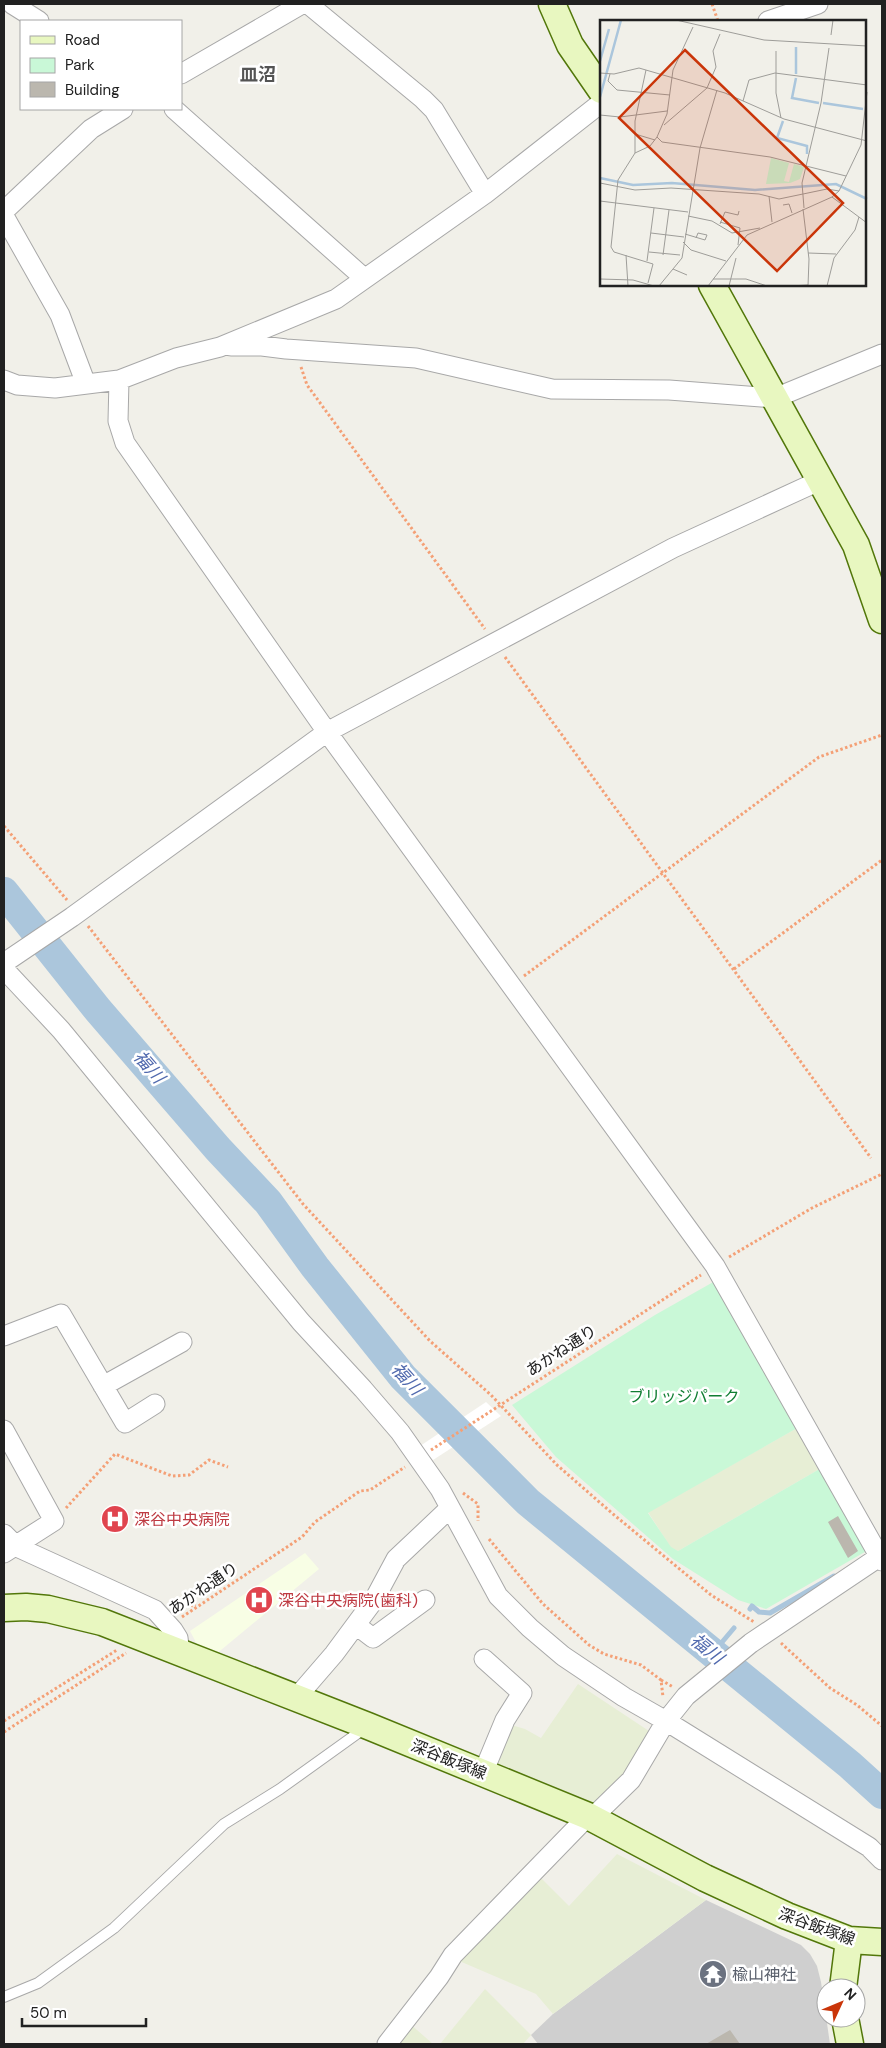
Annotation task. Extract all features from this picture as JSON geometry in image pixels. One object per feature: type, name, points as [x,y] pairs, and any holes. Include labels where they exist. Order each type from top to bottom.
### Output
[{"type":"main road","points":[[552,4],[570,45],[600,89]]},
{"type":"main road","points":[[713,286],[856,545],[882,620]]},
{"type":"main road","name":"深谷飯塚線","points":[[4,1608],[26,1607],[74,1614],[102,1622],[368,1726],[590,1817],[705,1878],[787,1916],[849,1940],[882,1942]]},
{"type":"main road","points":[[844,1978],[849,1940]]},
{"type":"main road","points":[[847,2028],[850,2044]]},
{"type":"street","points":[[12,4],[38,20]]},
{"type":"street","points":[[182,73],[302,4]]},
{"type":"street","points":[[308,4],[434,110],[485,194]]},
{"type":"street","points":[[771,20],[818,4]]},
{"type":"street","points":[[4,380],[18,385],[55,388],[119,380],[176,358],[220,346],[336,298],[485,194],[600,104]]},
{"type":"street","points":[[4,212],[91,129],[121,110]]},
{"type":"street","points":[[175,110],[364,278]]},
{"type":"street","points":[[4,216],[60,315],[86,384]]},
{"type":"street","points":[[220,346],[262,346],[416,358],[552,389],[669,390],[775,398],[882,354]]},
{"type":"street","points":[[119,380],[118,421],[125,443],[327,732],[715,1266],[881,1558],[768,1631],[682,1693],[631,1780],[590,1817],[453,1955],[439,1978],[387,2044]]},
{"type":"street","points":[[821,480],[673,548],[327,732],[6,964],[295,1315],[400,1432],[419,1458],[450,1508],[498,1596],[563,1656],[624,1697],[666,1721],[869,1848],[882,1860]]},
{"type":"street","points":[[4,1336],[61,1314],[125,1423],[155,1404]]},
{"type":"street","points":[[104,1386],[182,1342]]},
{"type":"street","points":[[4,1430],[54,1521],[8,1545]]},
{"type":"street","points":[[296,1698],[334,1654],[374,1600],[396,1559],[450,1508]]},
{"type":"street","points":[[8,1545],[155,1610],[170,1625],[178,1638],[180,1653]]},
{"type":"street","points":[[356,1625],[373,1638],[425,1600]]},
{"type":"street","points":[[483,1773],[505,1720],[522,1693],[484,1659]]},
{"type":"lane","points":[[4,1997],[38,1983],[114,1928],[224,1824],[280,1788],[368,1726]]},
{"type":"path","points":[[712,4],[718,20]]},
{"type":"path","points":[[296,350],[307,385],[871,1158]]},
{"type":"path","points":[[511,985],[820,757],[882,735]]},
{"type":"path","points":[[4,826],[303,1204],[430,1341],[500,1404],[557,1465],[671,1564],[711,1596],[768,1631],[830,1688],[882,1726]]},
{"type":"path","points":[[734,969],[882,860]]},
{"type":"path","points":[[727,1258],[812,1208],[882,1174]]},
{"type":"path","name":"あかね通り","points":[[427,1453],[493,1408],[709,1270]]},
{"type":"path","points":[[54,1521],[115,1454],[172,1476],[189,1475],[208,1460],[228,1467]]},
{"type":"path","name":"あかね通り","points":[[170,1625],[302,1537],[315,1522],[360,1491],[370,1490],[406,1467]]},
{"type":"path","points":[[458,1489],[478,1504],[478,1520],[480,1525]]},
{"type":"path","points":[[488,1538],[543,1604],[589,1645],[604,1654],[641,1665],[682,1693]]},
{"type":"path","points":[[4,1721],[142,1638]]},
{"type":"path","points":[[4,1732],[142,1638]]},
{"type":"path","points":[[661,1680],[663,1700]]},
{"type":"shaded area","points":[[799,1427],[823,1467],[678,1551],[671,1548],[648,1512]]},
{"type":"shaded area","name":"深谷中央病院(歯科)","points":[[305,1553],[319,1569],[215,1655],[200,1650],[190,1631]]},
{"type":"shaded area","points":[[578,1684],[652,1733],[625,1777],[591,1806],[491,1765],[508,1724],[525,1729],[541,1738]]},
{"type":"shaded area","points":[[617,1854],[706,1900],[553,2014],[536,1994],[457,1960],[537,1874],[569,1906]]},
{"type":"shaded area","name":"楡山神社","points":[[706,1900],[801,1945],[810,1954],[817,1966],[820,1978],[816,1978],[816,2028],[828,2028],[830,2044],[538,2044],[531,2035],[553,2014]]},
{"type":"shaded area","points":[[485,1989],[531,2035],[523,2044],[440,2044]]},
{"type":"shaded area","points":[[409,2023],[433,2044],[394,2044]]},
{"type":"green space","name":"ブリッジパーク","points":[[715,1281],[799,1427],[648,1513],[671,1547],[678,1551],[823,1467],[870,1549],[766,1609],[738,1600],[673,1559],[556,1457],[512,1405],[655,1315]]},
{"type":"pier","points":[[486,1402],[501,1416],[433,1460],[420,1446]]},
{"type":"building","points":[[838,1516],[858,1551],[848,1558],[828,1522]]},
{"type":"building","points":[[730,2030],[740,2044],[706,2044]]},
{"type":"waterway","name":"福川","points":[[4,892],[98,1010],[218,1149],[268,1202],[315,1267],[403,1377],[528,1502],[850,1765],[882,1794]]},
{"type":"waterway","points":[[750,1609],[752,1606],[759,1612],[770,1613],[834,1576]]},
{"type":"waterway","points":[[712,1654],[734,1628]]},
{"type":"place","name":"深谷中央病院","points":[[115,1519]]},
{"type":"place","name":"深谷中央病院(歯科)","points":[[259,1600]]},
{"type":"place","name":"楡山神社","points":[[713,1974]]},
{"type":"district","name":"皿沼","points":[[258,75]]}]
